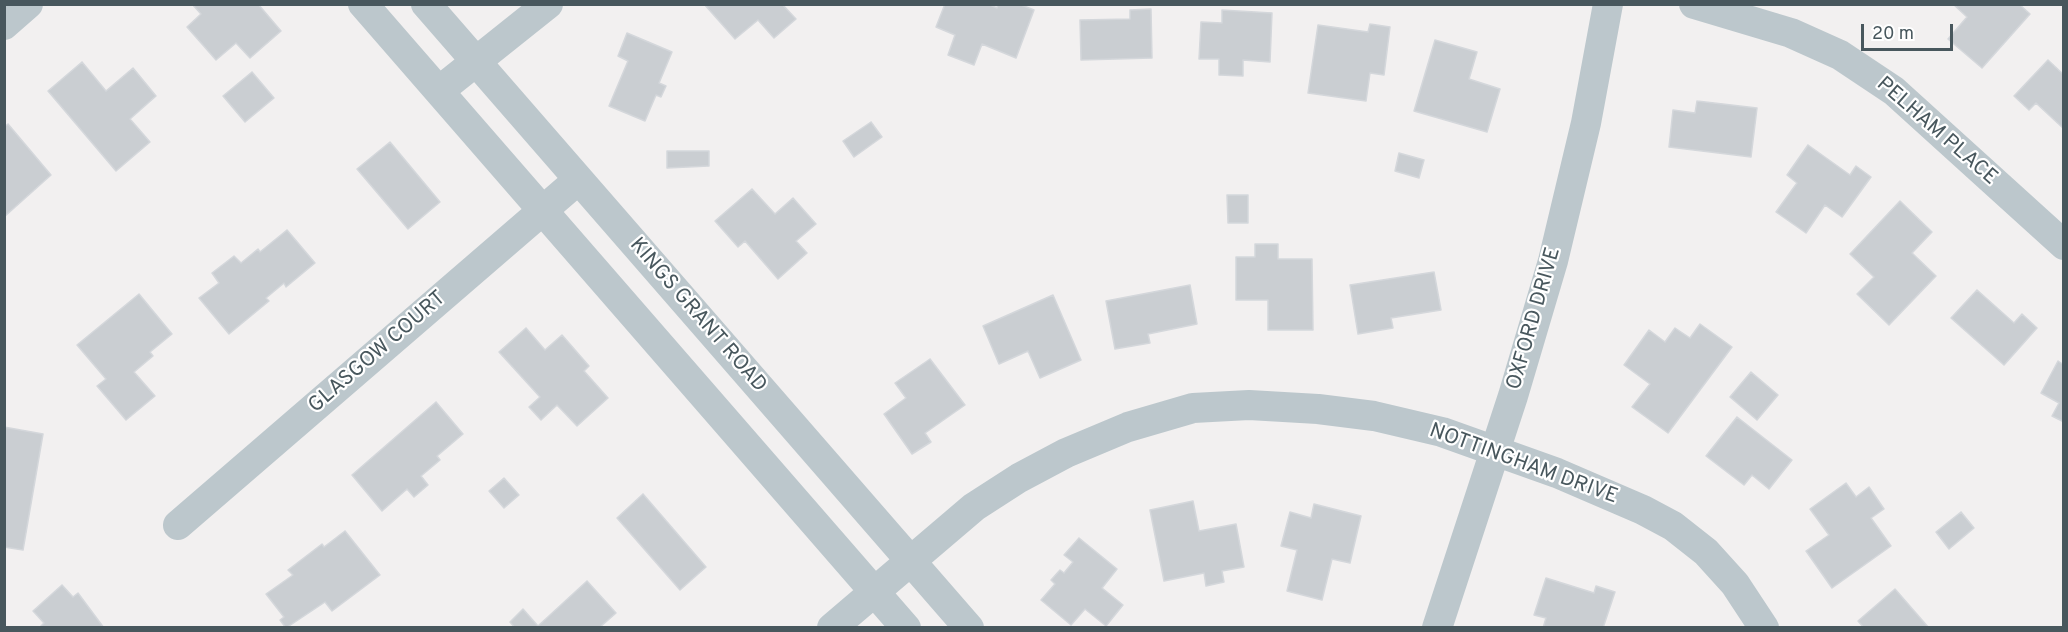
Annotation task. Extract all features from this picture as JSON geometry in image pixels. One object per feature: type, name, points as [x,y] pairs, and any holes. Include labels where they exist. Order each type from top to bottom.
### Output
[{"type":"street","points":[[4,25],[28,4]]},
{"type":"street","points":[[363,4],[906,627]]},
{"type":"street","name":"KINGS GRANT ROAD","points":[[426,4],[969,627]]},
{"type":"street","points":[[439,91],[548,4]]},
{"type":"street","name":"OXFORD DRIVE","points":[[1437,627],[1553,261],[1586,123],[1608,4]]},
{"type":"street","name":"PELHAM PLACE","points":[[1694,4],[1791,33],[1840,55],[1894,91],[2064,245]]},
{"type":"street","name":"GLASGOW COURT","points":[[178,525],[578,180]]},
{"type":"street","name":"NOTTINGHAM DRIVE","points":[[832,627],[876,593],[942,532],[1019,478],[1066,453],[1128,427],[1193,408],[1249,405],[1352,413],[1442,432],[1494,450],[1643,510],[1673,526],[1706,552],[1735,584],[1764,627]]},
{"type":"building","points":[[192,4],[258,4],[281,31],[250,58],[236,43],[216,60],[187,27],[201,14]]},
{"type":"building","points":[[704,4],[782,4],[796,19],[774,38],[758,20],[735,39]]},
{"type":"building","points":[[945,4],[988,4],[997,8],[998,4],[1019,4],[1034,10],[1016,58],[982,44],[974,65],[948,55],[955,35],[936,27]]},
{"type":"building","points":[[1953,4],[2019,4],[2030,14],[1982,68],[1948,39],[1967,17]]},
{"type":"building","points":[[1151,9],[1152,58],[1081,60],[1080,20],[1130,19],[1130,10]]},
{"type":"building","points":[[1222,10],[1272,13],[1270,62],[1243,60],[1243,76],[1219,75],[1219,59],[1199,59],[1201,22],[1222,23]]},
{"type":"building","points":[[1370,24],[1390,27],[1384,75],[1370,73],[1366,101],[1308,93],[1318,25],[1368,32]]},
{"type":"building","points":[[627,33],[672,52],[659,83],[666,86],[661,97],[656,95],[645,121],[609,106],[628,61],[618,56]]},
{"type":"building","points":[[1435,40],[1477,52],[1469,79],[1500,89],[1487,132],[1414,111]]},
{"type":"building","points":[[2048,60],[2064,75],[2064,129],[2036,103],[2029,110],[2014,96]]},
{"type":"building","points":[[82,62],[106,91],[133,68],[156,96],[130,119],[150,142],[116,171],[48,91]]},
{"type":"building","points":[[252,72],[274,98],[245,122],[223,96]]},
{"type":"building","points":[[1697,101],[1757,108],[1751,157],[1669,147],[1673,110],[1695,113]]},
{"type":"building","points":[[871,122],[882,137],[854,157],[843,141]]},
{"type":"building","points":[[8,124],[51,175],[4,217],[4,127]]},
{"type":"building","points":[[390,142],[440,202],[408,229],[357,169]]},
{"type":"building","points":[[1808,145],[1850,175],[1856,166],[1871,177],[1842,217],[1825,205],[1806,233],[1776,212],[1797,183],[1787,175]]},
{"type":"building","points":[[667,151],[709,151],[709,166],[667,168]]},
{"type":"building","points":[[1399,153],[1424,160],[1419,178],[1395,171]]},
{"type":"building","points":[[752,189],[775,214],[793,198],[816,224],[796,241],[807,253],[778,279],[745,241],[738,247],[715,221]]},
{"type":"building","points":[[1227,195],[1248,195],[1248,223],[1228,223]]},
{"type":"building","points":[[1900,201],[1932,232],[1912,253],[1936,276],[1889,325],[1857,294],[1874,277],[1850,254]]},
{"type":"building","points":[[287,230],[315,263],[286,287],[284,283],[266,298],[269,301],[229,334],[199,298],[219,283],[212,273],[234,256],[241,263],[258,249],[260,252]]},
{"type":"building","points":[[1255,244],[1278,244],[1278,259],[1312,259],[1313,330],[1268,330],[1268,300],[1236,300],[1236,257],[1255,257]]},
{"type":"building","points":[[1434,272],[1441,310],[1391,318],[1393,328],[1358,334],[1350,285]]},
{"type":"building","points":[[1190,285],[1197,324],[1148,334],[1150,343],[1115,349],[1106,301]]},
{"type":"building","points":[[1977,290],[2014,323],[2022,314],[2037,328],[2004,365],[1951,318]]},
{"type":"building","points":[[139,294],[172,334],[150,352],[153,356],[134,372],[155,396],[126,420],[97,386],[106,379],[77,345]]},
{"type":"building","points":[[1053,295],[1081,360],[1040,378],[1028,351],[999,364],[983,326]]},
{"type":"building","points":[[1700,324],[1732,347],[1668,433],[1632,407],[1650,384],[1624,365],[1649,330],[1665,342],[1675,328],[1690,338]]},
{"type":"building","points":[[526,328],[545,350],[562,335],[589,366],[584,371],[608,398],[577,426],[557,405],[541,420],[529,407],[540,397],[499,352]]},
{"type":"building","points":[[930,359],[965,405],[925,433],[931,442],[912,454],[884,414],[906,398],[895,383]]},
{"type":"building","points":[[2058,361],[2064,365],[2064,422],[2052,416],[2059,403],[2041,393]]},
{"type":"building","points":[[1751,372],[1778,395],[1757,420],[1730,397]]},
{"type":"building","points":[[436,402],[463,434],[437,456],[440,460],[421,476],[428,485],[414,497],[407,489],[382,511],[352,475]]},
{"type":"building","points":[[1737,417],[1792,460],[1769,489],[1752,475],[1744,485],[1706,456]]},
{"type":"building","points":[[4,427],[43,434],[23,550],[4,547]]},
{"type":"building","points":[[504,478],[519,495],[504,508],[489,491]]},
{"type":"building","points":[[1846,483],[1856,497],[1869,487],[1884,509],[1871,518],[1891,546],[1832,588],[1806,551],[1829,535],[1810,509]]},
{"type":"building","points":[[643,494],[706,567],[680,590],[617,518]]},
{"type":"building","points":[[1193,501],[1199,531],[1236,524],[1244,567],[1222,571],[1224,582],[1206,586],[1204,573],[1164,581],[1150,510]]},
{"type":"building","points":[[1314,504],[1361,516],[1350,563],[1332,559],[1322,600],[1287,591],[1297,550],[1281,546],[1290,512],[1311,518]]},
{"type":"building","points":[[1961,512],[1974,528],[1949,549],[1936,532]]},
{"type":"building","points":[[345,531],[380,575],[332,611],[325,602],[286,628],[280,620],[284,617],[266,594],[293,575],[288,570],[322,544],[324,547]]},
{"type":"building","points":[[1079,538],[1117,569],[1102,588],[1123,605],[1106,626],[1085,609],[1071,625],[1041,600],[1055,584],[1051,580],[1060,570],[1064,573],[1073,562],[1064,555]]},
{"type":"building","points":[[1546,578],[1594,593],[1596,586],[1615,592],[1603,628],[1543,628],[1546,618],[1534,615]]},
{"type":"building","points":[[587,581],[616,613],[599,628],[515,628],[510,622],[523,609],[538,626]]},
{"type":"building","points":[[62,585],[73,597],[78,593],[104,628],[39,628],[44,623],[33,611]]},
{"type":"building","points":[[1895,589],[1929,628],[1864,628],[1858,621]]}]
